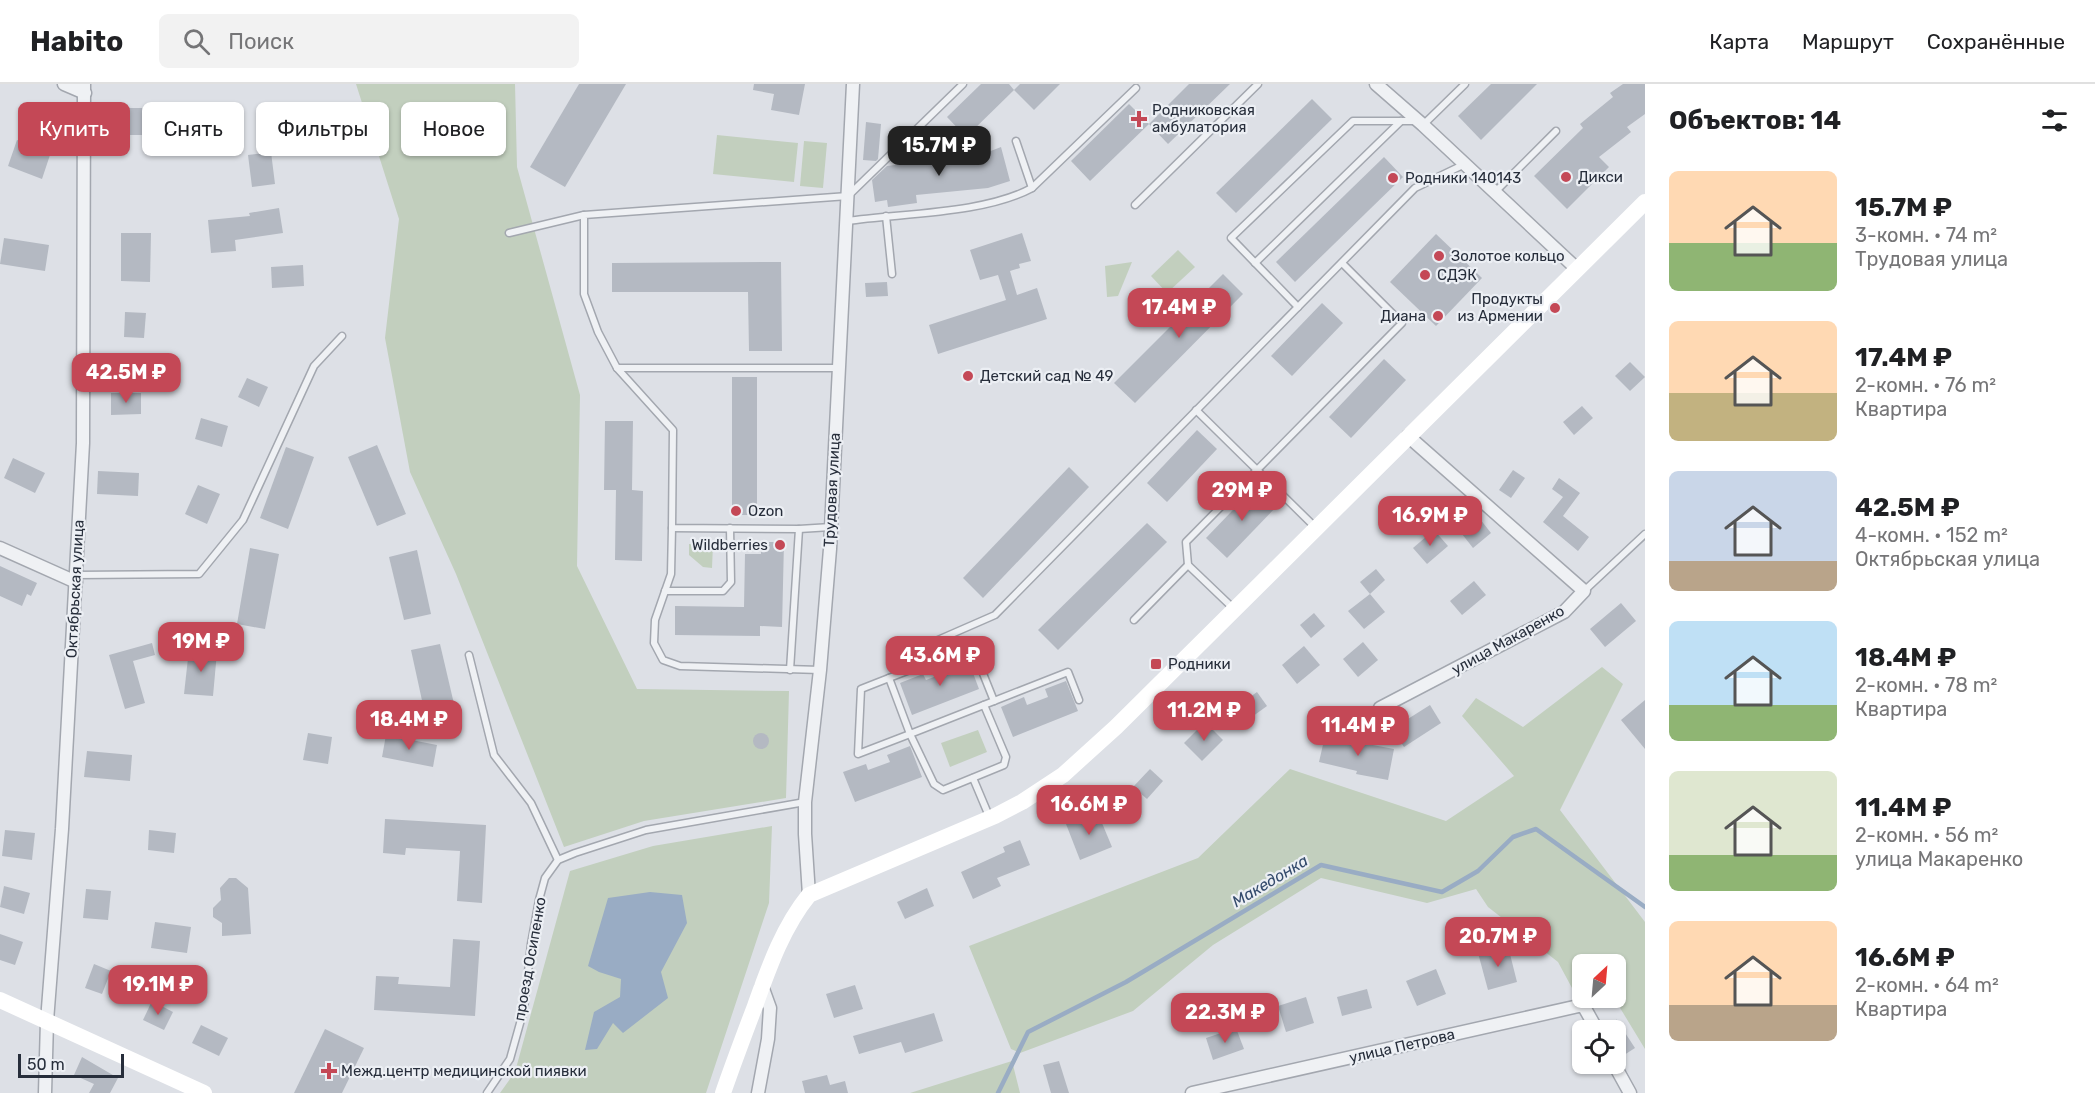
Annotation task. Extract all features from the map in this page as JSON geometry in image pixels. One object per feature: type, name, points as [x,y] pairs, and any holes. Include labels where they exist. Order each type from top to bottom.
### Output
[{"type":"main road","points":[[725,1087],[785,931],[797,909],[809,895],[990,818],[1022,802],[1063,775],[1116,726],[1577,269],[1642,210]]},
{"type":"main road","points":[[0,1000],[204,1093]]},
{"type":"street","points":[[64,84],[85,88]]},
{"type":"street","name":"Трудовая улица","points":[[809,895],[805,834],[806,802],[820,670],[831,527],[853,84]]},
{"type":"street","points":[[1376,84],[1577,269]]},
{"type":"street","name":"Октябрьская улица","points":[[45,1093],[47,1021],[62,829],[84,443],[85,88]]},
{"type":"street","points":[[1408,436],[1584,591]]},
{"type":"street","points":[[0,548],[76,579]]},
{"type":"street","name":"улица Макаренко","points":[[1380,708],[1564,612],[1584,591]]},
{"type":"street","points":[[758,1093],[770,1008],[762,986]]},
{"type":"street","name":"улица Петрова","points":[[1192,1093],[1583,1005],[1591,1020]]},
{"type":"street","points":[[1620,1074],[1630,1093]]},
{"type":"lane","points":[[509,233],[584,215],[848,196],[963,84]]},
{"type":"lane","points":[[1135,205],[1257,84]]},
{"type":"lane","points":[[1298,307],[1231,238],[1353,121],[1420,123],[1465,84]]},
{"type":"lane","points":[[847,221],[972,206],[1019,195],[1032,188],[1136,88]]},
{"type":"lane","points":[[1255,263],[1401,121]]},
{"type":"lane","points":[[1495,192],[1556,131]]},
{"type":"lane","points":[[1016,141],[1032,188]]},
{"type":"lane","points":[[931,643],[995,615],[1415,188],[1465,164]]},
{"type":"lane","points":[[584,215],[584,294],[598,332],[617,368],[673,430],[671,574],[655,620],[654,643],[663,660],[680,666],[820,670]]},
{"type":"lane","points":[[886,216],[892,274]]},
{"type":"lane","points":[[1234,609],[1188,565],[1186,542],[1401,323],[1342,263]]},
{"type":"lane","points":[[76,579],[200,574],[243,520],[315,366],[342,336]]},
{"type":"lane","points":[[617,368],[838,368]]},
{"type":"lane","points":[[1196,410],[1316,528]]},
{"type":"lane","points":[[672,528],[831,527]]},
{"type":"lane","points":[[665,591],[723,591],[731,582],[730,528]]},
{"type":"lane","points":[[790,670],[799,529]]},
{"type":"lane","points":[[1584,591],[1645,534]]},
{"type":"lane","points":[[1134,620],[1188,565]]},
{"type":"lane","points":[[994,701],[972,646],[889,678],[861,689],[858,754],[910,734],[1068,672],[1079,700]]},
{"type":"lane","points":[[469,655],[494,755],[531,803],[558,860],[646,830],[806,802]]},
{"type":"lane","points":[[889,678],[910,734],[934,784],[943,790],[1004,765],[1006,757],[984,705]]},
{"type":"lane","points":[[973,778],[990,818]]},
{"type":"lane","name":"проезд Осипенко","points":[[487,1093],[510,1059],[524,1010],[531,944],[539,900],[545,878],[558,860]]},
{"type":"green space","points":[[356,84],[515,84],[517,167],[580,395],[577,566],[637,689],[789,691],[786,798],[644,821],[564,847],[456,574],[410,472],[385,338],[399,219],[379,156],[389,156],[389,102],[362,102]]},
{"type":"green space","points":[[717,135],[798,143],[794,182],[713,174]]},
{"type":"green space","points":[[804,141],[827,143],[823,188],[800,186]]},
{"type":"green space","points":[[1178,250],[1195,267],[1167,293],[1151,276]]},
{"type":"green space","points":[[1132,262],[1118,296],[1107,297],[1105,266]]},
{"type":"green space","points":[[689,544],[713,544],[712,568],[703,567],[689,555]]},
{"type":"green space","points":[[1602,667],[1623,684],[1560,810],[1645,922],[1645,1049],[1620,1008],[1626,1008],[1626,954],[1572,954],[1572,988],[1558,962],[1488,907],[1476,889],[1427,903],[1321,878],[1213,945],[1133,1011],[1020,1053],[1011,1049],[969,946],[1198,858],[1290,769],[1446,821],[1514,776],[1462,716],[1476,698],[1523,727]]},
{"type":"green space","points":[[978,730],[987,752],[950,767],[941,743]]},
{"type":"green space","points":[[772,826],[769,903],[706,1093],[500,1093],[515,1072],[570,871],[653,846]]},
{"type":"green space","points":[[1012,1061],[1020,1093],[910,1093]]},
{"type":"water","points":[[650,892],[682,895],[687,923],[661,972],[668,998],[623,1033],[613,1023],[597,1049],[585,1050],[594,1012],[620,997],[621,979],[588,966],[608,898]]},
{"type":"building","points":[[579,84],[626,84],[565,187],[530,167]]},
{"type":"building","points":[[754,84],[805,84],[799,115],[771,110],[774,94],[753,90]]},
{"type":"building","points":[[981,84],[1009,84],[1014,90],[966,137],[947,117]]},
{"type":"building","points":[[1020,84],[1060,84],[1034,110],[1014,90]]},
{"type":"building","points":[[1189,84],[1230,84],[1168,144],[1149,124]]},
{"type":"building","points":[[1491,84],[1537,84],[1481,140],[1458,116]]},
{"type":"building","points":[[1623,84],[1645,84],[1645,114],[1627,127],[1631,132],[1599,157],[1609,167],[1567,209],[1534,176],[1583,128],[1580,124],[1613,97],[1610,93]]},
{"type":"building","points":[[1312,99],[1332,119],[1236,213],[1216,193]]},
{"type":"building","points":[[1129,104],[1149,124],[1090,181],[1071,161]]},
{"type":"building","points":[[130,108],[142,108],[142,135],[130,135]]},
{"type":"building","points":[[866,122],[881,124],[876,161],[863,160]]},
{"type":"building","points":[[17,140],[18,156],[50,156],[42,179],[8,166]]},
{"type":"building","points":[[1001,147],[1010,181],[988,188],[916,195],[917,203],[888,207],[887,200],[875,202],[872,180],[887,166],[983,154]]},
{"type":"building","points":[[248,155],[272,156],[275,184],[252,187]]},
{"type":"building","points":[[1384,157],[1403,177],[1295,282],[1276,262]]},
{"type":"building","points":[[279,208],[283,233],[235,240],[236,251],[211,253],[208,220],[250,216],[249,213]]},
{"type":"building","points":[[121,233],[151,233],[150,282],[121,281]]},
{"type":"building","points":[[1022,233],[1031,261],[1019,264],[1020,268],[1010,271],[1017,295],[1037,288],[1047,319],[938,354],[929,325],[1006,300],[998,275],[980,280],[970,250]]},
{"type":"building","points":[[1436,234],[1482,278],[1436,326],[1390,282]]},
{"type":"building","points":[[4,238],[49,245],[45,271],[0,264]]},
{"type":"building","points":[[781,262],[782,351],[749,351],[748,292],[612,292],[612,263]]},
{"type":"building","points":[[303,265],[304,286],[272,288],[271,267]]},
{"type":"building","points":[[1223,274],[1243,294],[1135,403],[1114,383]]},
{"type":"building","points":[[887,282],[888,296],[866,297],[865,283]]},
{"type":"building","points":[[1322,303],[1343,323],[1292,376],[1271,356]]},
{"type":"building","points":[[125,312],[146,313],[144,338],[124,337]]},
{"type":"building","points":[[1384,359],[1406,380],[1351,438],[1329,417]]},
{"type":"building","points":[[1630,362],[1645,377],[1630,391],[1615,376]]},
{"type":"building","points":[[732,377],[757,377],[757,515],[732,515]]},
{"type":"building","points":[[247,378],[268,387],[259,407],[238,397]]},
{"type":"building","points":[[111,393],[141,393],[141,414],[111,415]]},
{"type":"building","points":[[1582,406],[1593,418],[1574,435],[1563,422]]},
{"type":"building","points":[[201,418],[228,426],[222,447],[195,439]]},
{"type":"building","points":[[605,421],[633,421],[632,490],[643,491],[642,561],[615,560],[616,490],[604,490]]},
{"type":"building","points":[[1197,430],[1217,449],[1167,502],[1147,483]]},
{"type":"building","points":[[377,445],[406,514],[377,526],[348,457]]},
{"type":"building","points":[[286,447],[314,457],[288,529],[260,518]]},
{"type":"building","points":[[13,458],[45,473],[35,493],[4,478]]},
{"type":"building","points":[[1069,467],[1089,487],[983,598],[963,578]]},
{"type":"building","points":[[1513,470],[1525,478],[1511,498],[1499,490]]},
{"type":"building","points":[[98,471],[139,473],[138,496],[97,494]]},
{"type":"building","points":[[1559,478],[1580,493],[1563,516],[1589,537],[1578,551],[1543,522],[1563,497],[1552,489]]},
{"type":"building","points":[[198,485],[220,494],[207,524],[185,514]]},
{"type":"building","points":[[1257,485],[1278,505],[1227,558],[1206,538]]},
{"type":"building","points":[[1480,519],[1491,533],[1473,548],[1462,534]]},
{"type":"building","points":[[1147,523],[1167,542],[1058,650],[1038,630]]},
{"type":"building","points":[[1434,530],[1448,546],[1427,564],[1413,548]]},
{"type":"building","points":[[761,542],[784,542],[782,627],[760,626],[760,636],[675,635],[675,606],[744,607],[745,554],[761,554]]},
{"type":"building","points":[[250,548],[279,554],[265,629],[237,624]]},
{"type":"building","points":[[417,550],[431,614],[404,620],[389,557]]},
{"type":"building","points":[[0,566],[37,583],[31,596],[27,594],[22,606],[0,596]]},
{"type":"building","points":[[1376,569],[1385,580],[1370,594],[1360,582]]},
{"type":"building","points":[[1474,581],[1486,595],[1462,615],[1450,601]]},
{"type":"building","points":[[1370,594],[1385,612],[1364,629],[1348,611]]},
{"type":"building","points":[[1621,603],[1636,621],[1605,647],[1590,629]]},
{"type":"building","points":[[1314,613],[1325,626],[1311,638],[1300,625]]},
{"type":"building","points":[[1363,642],[1378,660],[1358,677],[1343,659]]},
{"type":"building","points":[[152,643],[155,655],[133,661],[145,703],[125,709],[109,655]]},
{"type":"building","points":[[440,644],[458,721],[428,728],[411,650]]},
{"type":"building","points":[[1304,646],[1320,665],[1297,684],[1282,665]]},
{"type":"building","points":[[189,649],[217,652],[213,696],[184,694]]},
{"type":"building","points":[[967,657],[979,689],[912,715],[900,683],[923,674],[926,680],[947,672],[944,665]]},
{"type":"building","points":[[1066,681],[1078,711],[1013,737],[1001,707],[1024,697],[1027,705],[1048,697],[1045,689]]},
{"type":"building","points":[[1257,692],[1267,706],[1238,727],[1228,713]]},
{"type":"building","points":[[1645,700],[1645,749],[1621,720]]},
{"type":"building","points":[[1430,705],[1441,723],[1404,747],[1392,729]]},
{"type":"building","points":[[1205,722],[1223,740],[1202,761],[1184,743]]},
{"type":"building","points":[[308,733],[332,737],[328,764],[303,760]]},
{"type":"building","points":[[758,733],[764,733],[769,741],[767,747],[758,749],[753,744],[753,738]]},
{"type":"building","points":[[386,735],[437,745],[433,767],[382,757]]},
{"type":"building","points":[[1325,736],[1394,749],[1388,780],[1356,774],[1357,771],[1319,762]]},
{"type":"building","points":[[910,746],[922,777],[855,802],[843,772],[866,764],[868,770],[890,762],[887,755]]},
{"type":"building","points":[[87,751],[132,755],[130,781],[84,777]]},
{"type":"building","points":[[1150,769],[1163,781],[1147,799],[1133,787]]},
{"type":"building","points":[[1097,811],[1112,847],[1080,860],[1066,824]]},
{"type":"building","points":[[385,819],[486,825],[482,903],[457,901],[460,851],[406,848],[405,855],[383,853]]},
{"type":"building","points":[[5,830],[35,833],[32,860],[2,856]]},
{"type":"building","points":[[149,830],[176,833],[174,853],[148,850]]},
{"type":"building","points":[[1020,840],[1030,865],[997,878],[1001,886],[973,899],[961,872],[1005,852],[1003,847]]},
{"type":"building","points":[[229,878],[236,878],[248,888],[251,934],[222,936],[222,923],[213,917],[213,908],[221,900],[220,888]]},
{"type":"building","points":[[4,886],[30,893],[24,914],[0,907]]},
{"type":"building","points":[[927,888],[934,906],[905,919],[897,902]]},
{"type":"building","points":[[86,889],[111,891],[108,920],[83,918]]},
{"type":"building","points":[[155,922],[191,927],[187,953],[151,948]]},
{"type":"building","points":[[0,934],[23,942],[15,965],[0,960]]},
{"type":"building","points":[[453,939],[480,941],[475,1016],[374,1010],[376,976],[399,977],[398,984],[450,987]]},
{"type":"building","points":[[1508,946],[1517,982],[1488,990],[1478,953]]},
{"type":"building","points":[[94,964],[111,971],[102,994],[85,988]]},
{"type":"building","points":[[1436,969],[1446,994],[1417,1006],[1406,981]]},
{"type":"building","points":[[855,985],[863,1009],[834,1018],[826,994]]},
{"type":"building","points":[[1367,989],[1372,1008],[1342,1016],[1337,997]]},
{"type":"building","points":[[1306,997],[1314,1023],[1286,1032],[1278,1006]]},
{"type":"building","points":[[152,1001],[173,1012],[164,1030],[143,1020]]},
{"type":"building","points":[[934,1013],[943,1041],[905,1053],[901,1042],[859,1054],[853,1036]]},
{"type":"building","points":[[201,1025],[228,1038],[219,1056],[192,1043]]},
{"type":"building","points":[[1236,1028],[1244,1049],[1213,1060],[1206,1038]]},
{"type":"building","name":"Межд.центр медицинской пиявки","points":[[325,1029],[364,1048],[342,1093],[294,1093]]},
{"type":"building","points":[[1626,1034],[1635,1048],[1626,1054]]},
{"type":"building","points":[[82,1057],[118,1078],[110,1093],[89,1093],[94,1084],[74,1075]]},
{"type":"building","points":[[1059,1061],[1069,1093],[1051,1093],[1043,1065]]},
{"type":"building","points":[[827,1075],[830,1085],[845,1081],[848,1093],[805,1093],[802,1081]]},
{"type":"waterway","name":"Македонка","points":[[998,1093],[1028,1032],[1126,982],[1321,865],[1442,892],[1478,871],[1513,837],[1536,829],[1645,907]]},
{"type":"place","name":"Родниковская амбулатория","points":[[1139,119]]},
{"type":"place","name":"Дикси","points":[[1566,177]]},
{"type":"place","name":"Родники 140143","points":[[1393,178]]},
{"type":"place","name":"Золотое кольцо","points":[[1439,256]]},
{"type":"place","name":"СДЭК","points":[[1425,275]]},
{"type":"place","name":"Продукты из Армении","points":[[1555,308]]},
{"type":"place","name":"Диана","points":[[1438,316]]},
{"type":"place","name":"Детский сад № 49","points":[[968,376]]},
{"type":"place","name":"Ozon","points":[[736,511]]},
{"type":"place","name":"Wildberries","points":[[780,545]]},
{"type":"place","name":"Родники","points":[[1156,664]]},
{"type":"place","name":"Межд.центр медицинской пиявки","points":[[329,1071]]}]
